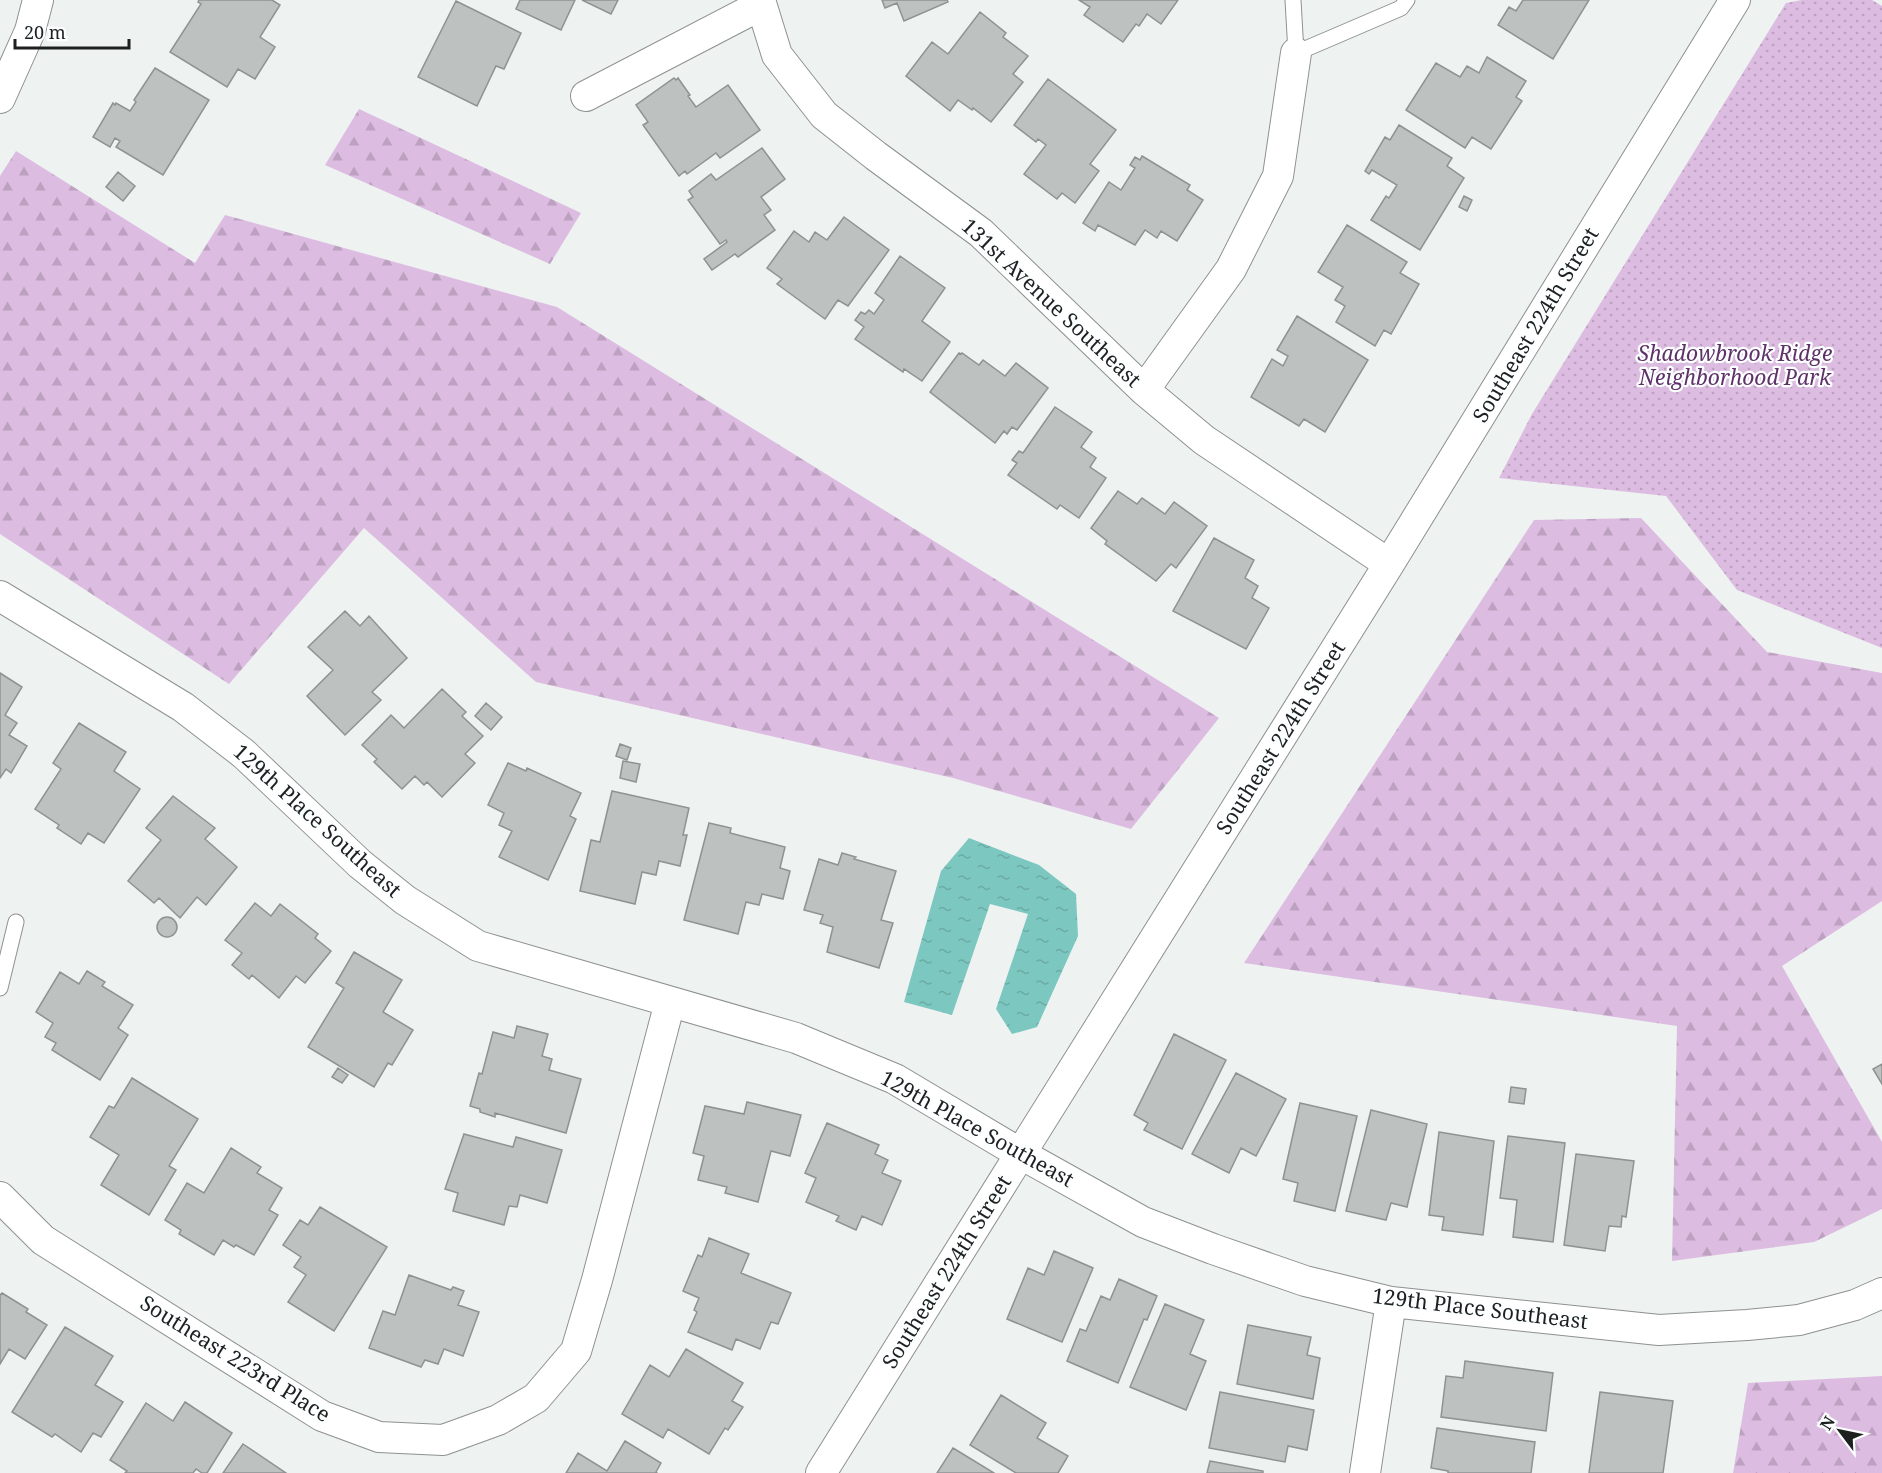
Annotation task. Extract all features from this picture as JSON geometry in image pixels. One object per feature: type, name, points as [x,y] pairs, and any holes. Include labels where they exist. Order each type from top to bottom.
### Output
[{"type":"street","points":[[0,98],[30,31],[38,0]]},
{"type":"street","name":"Southeast 224th Street","points":[[821,1473],[1389,564],[1735,0]]},
{"type":"street","points":[[586,96],[761,2]]},
{"type":"street","name":"131st Avenue Southeast","points":[[761,2],[777,55],[824,115],[876,156],[981,232],[1144,390],[1204,440],[1389,564]]},
{"type":"street","points":[[1144,390],[1231,269],[1278,177],[1296,53]]},
{"type":"street","name":"129th Place Southeast","points":[[0,596],[183,706],[244,754],[360,864],[387,886],[478,946],[796,1038],[895,1079],[1021,1154],[1143,1222],[1305,1281],[1391,1302],[1659,1330],[1800,1320],[1855,1305],[1882,1293]]},
{"type":"street","name":"Southeast 223rd Place","points":[[0,1197],[43,1240],[322,1416],[379,1437],[443,1440],[498,1420],[537,1398],[576,1351],[597,1280],[670,1002]]},
{"type":"street","points":[[1365,1473],[1391,1302]]},
{"type":"lane","points":[[1293,0],[1296,53],[1401,8],[1407,0]]},
{"type":"lane","points":[[0,988],[16,922]]},
{"type":"green space","name":"Shadowbrook Ridge Neighborhood Park","points":[[1802,0],[1872,0],[1882,6],[1882,648],[1737,590],[1666,496],[1499,478],[1532,414],[1786,3]]},
{"type":"green space","points":[[359,109],[581,213],[550,264],[325,165]]},
{"type":"green space","points":[[16,151],[195,263],[225,215],[557,307],[1219,718],[1131,829],[953,778],[536,682],[364,528],[229,684],[0,534],[0,176]]},
{"type":"green space","points":[[1641,518],[1767,652],[1882,673],[1882,901],[1782,966],[1882,1142],[1882,1209],[1814,1242],[1672,1261],[1677,1026],[1244,963],[1534,520]]},
{"type":"green space","points":[[1882,1376],[1882,1473],[1733,1473],[1748,1383]]},
{"type":"water","points":[[969,838],[1039,865],[1076,894],[1078,936],[1037,1027],[1012,1034],[996,1009],[1028,914],[990,904],[952,1015],[904,1002],[941,871]]},
{"type":"building","points":[[199,0],[272,0],[280,5],[260,37],[275,47],[255,79],[238,69],[227,87],[170,52],[201,4]]},
{"type":"building","points":[[520,0],[575,0],[561,30],[516,9]]},
{"type":"building","points":[[582,0],[618,0],[611,14]]},
{"type":"building","points":[[882,0],[947,0],[948,2],[904,21],[897,3],[885,8]]},
{"type":"building","points":[[1079,0],[1178,0],[1161,24],[1147,14],[1139,26],[1136,24],[1123,42],[1084,15],[1090,7]]},
{"type":"building","points":[[1523,0],[1589,0],[1553,59],[1498,25],[1509,7],[1516,11]]},
{"type":"building","points":[[456,1],[521,33],[504,69],[496,66],[477,106],[418,77]]},
{"type":"building","points":[[980,12],[1006,33],[1003,37],[1028,56],[1013,74],[1023,82],[991,122],[958,100],[950,111],[906,76],[932,42],[948,54]]},
{"type":"building","points":[[1487,57],[1526,81],[1516,97],[1522,101],[1491,149],[1472,137],[1465,148],[1406,110],[1436,63],[1460,77],[1467,66],[1479,73]]},
{"type":"building","points":[[155,68],[209,100],[163,175],[116,147],[120,141],[115,138],[110,147],[93,137],[113,103],[130,111],[136,102],[134,100]]},
{"type":"building","points":[[674,78],[676,80],[678,78],[696,107],[728,85],[760,130],[720,158],[716,153],[687,174],[685,171],[679,176],[643,125],[648,122],[636,105]]},
{"type":"building","points":[[1048,79],[1116,130],[1090,164],[1099,171],[1075,203],[1062,193],[1057,199],[1024,174],[1046,145],[1038,139],[1036,142],[1014,125]]},
{"type":"building","points":[[1399,125],[1452,158],[1447,166],[1464,178],[1420,250],[1371,220],[1386,196],[1389,198],[1397,185],[1372,170],[1369,174],[1365,171],[1385,137],[1390,140]]},
{"type":"building","points":[[762,148],[785,179],[761,197],[771,210],[764,215],[775,230],[738,257],[735,254],[712,270],[704,259],[727,242],[726,240],[720,244],[688,200],[693,197],[689,191],[711,174],[716,180]]},
{"type":"building","points":[[1142,156],[1190,185],[1187,190],[1203,200],[1177,241],[1161,231],[1157,238],[1145,230],[1135,245],[1098,225],[1095,231],[1083,223],[1109,182],[1121,190],[1135,168],[1130,165],[1135,157],[1140,160]]},
{"type":"building","points":[[118,172],[135,186],[123,201],[106,187]]},
{"type":"building","points":[[1464,196],[1472,200],[1467,211],[1459,207]]},
{"type":"building","points":[[844,217],[889,250],[848,306],[838,300],[825,319],[777,284],[782,279],[767,268],[794,231],[809,242],[815,232],[827,240]]},
{"type":"building","points":[[1347,225],[1407,262],[1400,273],[1419,284],[1391,334],[1384,330],[1375,346],[1336,322],[1345,306],[1335,300],[1343,287],[1318,272]]},
{"type":"building","points":[[900,256],[945,288],[922,321],[950,342],[922,381],[904,369],[903,372],[855,339],[864,327],[855,320],[861,312],[865,314],[869,310],[874,314],[884,300],[875,293]]},
{"type":"building","points":[[1297,316],[1368,360],[1325,432],[1304,419],[1299,426],[1251,397],[1272,359],[1283,366],[1288,356],[1277,350]]},
{"type":"building","points":[[959,353],[979,365],[983,360],[1005,376],[1016,363],[1048,388],[1017,430],[1012,427],[1007,434],[1004,431],[995,443],[930,392]]},
{"type":"building","points":[[1055,407],[1092,432],[1081,447],[1096,458],[1090,467],[1106,478],[1079,518],[1060,505],[1057,509],[1008,475],[1017,463],[1012,460],[1019,451],[1023,453]]},
{"type":"building","points":[[1118,491],[1137,504],[1142,498],[1165,514],[1174,502],[1207,526],[1176,568],[1171,564],[1156,581],[1105,544],[1107,541],[1091,528]]},
{"type":"building","points":[[1214,538],[1254,560],[1245,578],[1258,586],[1252,598],[1269,608],[1246,649],[1173,611]]},
{"type":"building","points":[[345,611],[360,626],[369,616],[407,658],[372,692],[381,700],[345,735],[307,696],[333,670],[308,647]]},
{"type":"building","points":[[0,673],[22,687],[5,715],[17,723],[9,735],[27,746],[11,773],[6,769],[0,778]]},
{"type":"building","points":[[442,689],[466,712],[462,716],[483,736],[465,754],[475,763],[442,797],[427,782],[424,785],[415,776],[402,789],[374,762],[377,759],[362,745],[391,715],[404,728]]},
{"type":"building","points":[[486,703],[502,717],[491,730],[475,716]]},
{"type":"building","points":[[79,723],[126,752],[114,771],[140,789],[104,843],[88,833],[81,844],[35,809],[61,769],[53,763]]},
{"type":"building","points":[[620,744],[631,748],[627,760],[616,756]]},
{"type":"building","points":[[623,761],[640,764],[636,782],[620,778]]},
{"type":"building","points":[[508,763],[526,771],[527,768],[581,793],[570,816],[576,819],[548,880],[499,857],[512,831],[499,825],[504,813],[488,805]]},
{"type":"building","points":[[612,791],[689,808],[683,835],[687,835],[680,866],[659,861],[656,875],[642,872],[635,904],[580,891],[591,840],[600,842]]},
{"type":"building","points":[[173,796],[215,828],[205,839],[237,867],[206,905],[197,897],[180,918],[159,898],[154,903],[128,881],[161,840],[146,828]]},
{"type":"building","points":[[709,823],[731,828],[730,833],[785,847],[780,868],[790,871],[783,899],[762,894],[759,905],[746,902],[738,934],[684,920]]},
{"type":"building","points":[[842,853],[856,857],[854,859],[896,871],[881,920],[893,923],[879,968],[827,952],[833,927],[820,923],[823,915],[804,910],[819,859],[838,865]]},
{"type":"building","points":[[255,903],[271,916],[280,904],[318,934],[315,938],[331,951],[305,983],[296,976],[279,998],[252,975],[249,979],[232,965],[242,953],[225,940]]},
{"type":"building","points":[[167,917],[174,920],[177,927],[174,934],[167,937],[160,934],[157,927],[160,920]]},
{"type":"building","points":[[354,952],[402,980],[383,1012],[413,1030],[392,1065],[388,1063],[374,1087],[308,1047],[344,988],[336,983]]},
{"type":"building","points":[[87,971],[105,982],[102,986],[133,1005],[118,1028],[128,1035],[100,1080],[52,1050],[56,1043],[45,1037],[53,1023],[36,1012],[60,972],[79,984]]},
{"type":"building","points":[[517,1026],[548,1034],[542,1056],[552,1059],[549,1070],[581,1079],[566,1133],[495,1113],[495,1117],[470,1106],[479,1073],[482,1074],[493,1032],[514,1038]]},
{"type":"building","points":[[1174,1034],[1226,1060],[1182,1149],[1144,1130],[1148,1123],[1134,1115]]},
{"type":"building","points":[[1882,1064],[1882,1084],[1873,1069]]},
{"type":"building","points":[[338,1068],[348,1075],[342,1083],[332,1077]]},
{"type":"building","points":[[1236,1073],[1286,1099],[1256,1156],[1241,1148],[1229,1173],[1192,1154]]},
{"type":"building","points":[[132,1078],[198,1119],[169,1166],[176,1170],[149,1215],[101,1185],[119,1155],[90,1137],[109,1106],[114,1108]]},
{"type":"building","points":[[1511,1087],[1526,1089],[1524,1104],[1509,1102]]},
{"type":"building","points":[[747,1102],[801,1115],[790,1156],[771,1151],[758,1202],[725,1193],[727,1187],[698,1180],[704,1156],[693,1153],[705,1106],[744,1114]]},
{"type":"building","points":[[1300,1103],[1357,1116],[1335,1211],[1294,1201],[1298,1183],[1283,1179]]},
{"type":"building","points":[[1371,1110],[1427,1124],[1407,1207],[1391,1203],[1386,1220],[1346,1211]]},
{"type":"building","points":[[827,1123],[879,1145],[875,1154],[888,1160],[882,1173],[901,1181],[882,1225],[862,1216],[856,1230],[836,1221],[839,1216],[806,1202],[816,1178],[805,1173]]},
{"type":"building","points":[[1439,1132],[1494,1141],[1483,1235],[1442,1230],[1444,1217],[1429,1215]]},
{"type":"building","points":[[464,1134],[513,1147],[516,1137],[562,1150],[547,1203],[520,1195],[517,1207],[509,1206],[504,1225],[453,1211],[458,1193],[445,1189]]},
{"type":"building","points":[[1508,1136],[1565,1143],[1553,1242],[1513,1237],[1517,1200],[1500,1198]]},
{"type":"building","points":[[231,1148],[261,1167],[257,1173],[282,1188],[269,1210],[278,1215],[254,1255],[223,1240],[214,1255],[179,1234],[181,1230],[165,1220],[187,1183],[204,1193]]},
{"type":"building","points":[[1576,1154],[1634,1161],[1626,1217],[1622,1216],[1621,1227],[1609,1226],[1605,1251],[1564,1245]]},
{"type":"building","points":[[320,1207],[387,1247],[334,1331],[288,1302],[306,1275],[294,1267],[301,1257],[283,1245],[300,1220],[308,1225]]},
{"type":"building","points":[[709,1238],[749,1254],[741,1273],[791,1293],[778,1324],[771,1322],[760,1349],[736,1339],[732,1350],[688,1332],[697,1312],[694,1310],[699,1298],[683,1291],[698,1255],[702,1257]]},
{"type":"building","points":[[1054,1251],[1093,1268],[1062,1342],[1007,1319],[1028,1268],[1044,1275]]},
{"type":"building","points":[[409,1275],[451,1290],[453,1287],[464,1291],[458,1305],[479,1312],[463,1356],[444,1349],[438,1364],[425,1360],[421,1367],[369,1348],[383,1311],[395,1315]]},
{"type":"building","points":[[1119,1279],[1157,1296],[1147,1320],[1144,1319],[1118,1383],[1067,1361],[1080,1329],[1086,1331],[1101,1296],[1110,1300]]},
{"type":"building","points":[[2,1293],[28,1309],[26,1312],[47,1325],[25,1359],[9,1349],[0,1364],[0,1295]]},
{"type":"building","points":[[1165,1304],[1204,1320],[1190,1354],[1206,1361],[1186,1410],[1130,1387]]},
{"type":"building","points":[[1248,1325],[1311,1337],[1307,1355],[1320,1358],[1313,1399],[1237,1384]]},
{"type":"building","points":[[65,1327],[113,1356],[95,1385],[123,1402],[101,1437],[93,1433],[81,1452],[55,1434],[52,1437],[12,1412]]},
{"type":"building","points":[[686,1349],[743,1383],[732,1401],[743,1407],[728,1430],[725,1428],[709,1454],[668,1429],[663,1438],[622,1414],[650,1365],[669,1377]]},
{"type":"building","points":[[1465,1361],[1553,1373],[1546,1431],[1441,1417],[1446,1376],[1463,1378]]},
{"type":"building","points":[[1220,1392],[1314,1410],[1307,1450],[1288,1446],[1285,1462],[1209,1448]]},
{"type":"building","points":[[1600,1392],[1673,1401],[1663,1473],[1589,1473]]},
{"type":"building","points":[[1001,1395],[1046,1423],[1037,1438],[1068,1456],[1058,1473],[1016,1473],[970,1445]]},
{"type":"building","points":[[185,1402],[232,1433],[207,1473],[196,1469],[193,1473],[125,1473],[127,1471],[110,1460],[146,1403],[173,1421]]},
{"type":"building","points":[[1437,1428],[1535,1442],[1531,1473],[1448,1473],[1448,1471],[1431,1468]]},
{"type":"building","points":[[625,1441],[661,1463],[657,1473],[566,1473],[578,1453],[607,1471]]},
{"type":"building","points":[[243,1444],[286,1473],[223,1473]]},
{"type":"building","points":[[953,1448],[994,1473],[937,1473]]},
{"type":"building","points":[[1210,1461],[1263,1471],[1263,1473],[1207,1473]]}]
